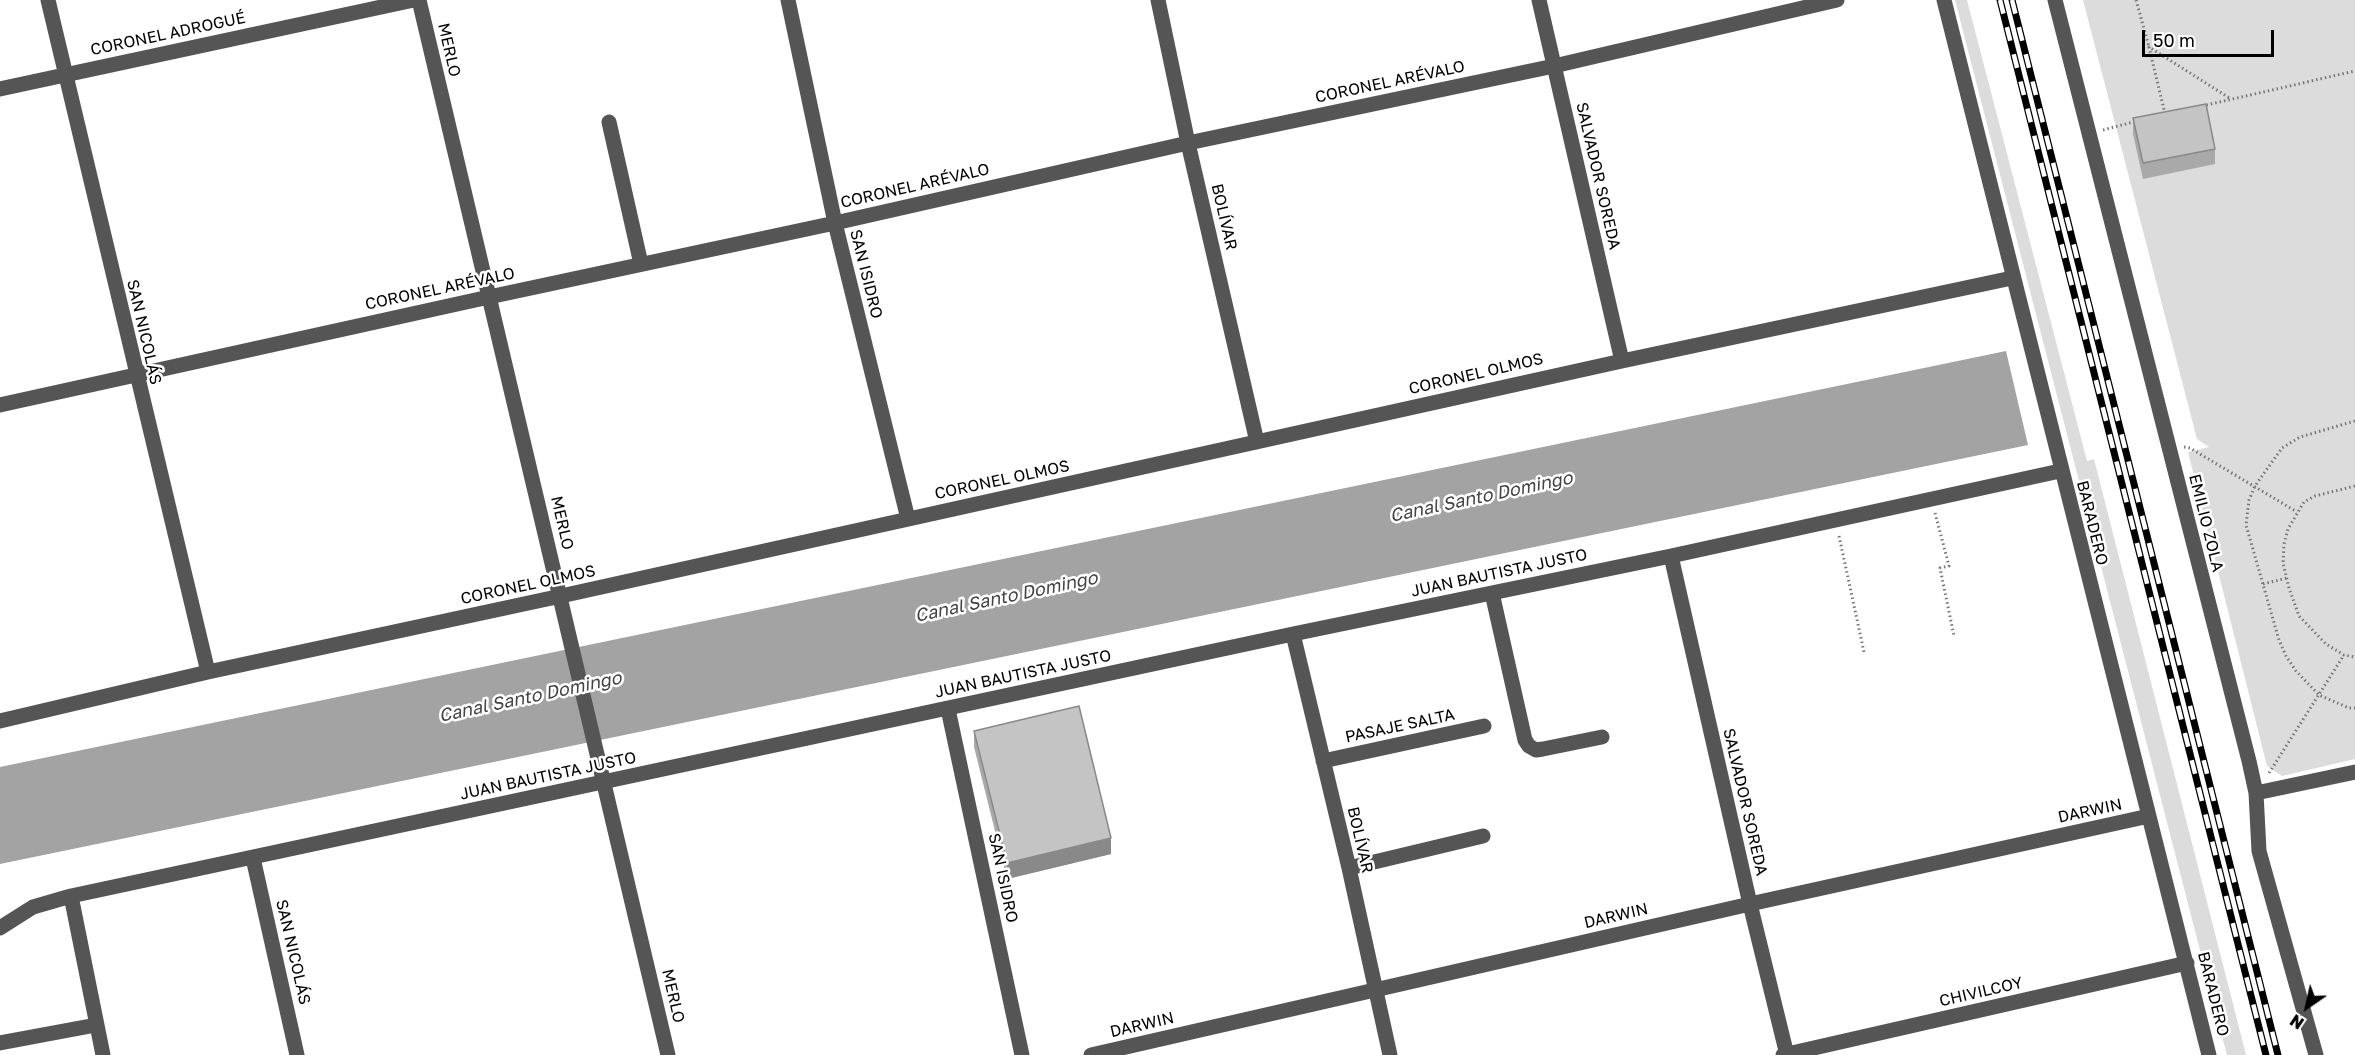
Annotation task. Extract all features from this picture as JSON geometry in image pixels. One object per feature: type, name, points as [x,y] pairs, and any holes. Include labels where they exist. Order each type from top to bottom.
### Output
[{"type":"street","name":"SAN NICOLÁS","points":[[48,0],[208,672]]},
{"type":"street","name":"CORONEL ADROGUÉ","points":[[0,89],[416,0]]},
{"type":"street","name":"MERLO","points":[[416,0],[561,596],[668,1055]]},
{"type":"street","name":"SAN ISIDRO","points":[[788,0],[835,223],[908,519]]},
{"type":"street","name":"BOLÍVAR","points":[[1158,0],[1188,143],[1257,442]]},
{"type":"street","name":"SALVADOR SOREDA","points":[[1539,0],[1622,361]]},
{"type":"street","name":"CORONEL ARÉVALO","points":[[0,405],[835,223],[1188,143],[1554,66],[1837,0]]},
{"type":"street","name":"BARADERO","points":[[1944,0],[2209,1055]]},
{"type":"street","name":"EMILIO ZOLA","points":[[2055,0],[2256,793],[2259,851],[2316,1055]]},
{"type":"street","points":[[609,122],[641,264]]},
{"type":"street","name":"CORONEL OLMOS","points":[[0,721],[208,672],[1622,361],[2013,278]]},
{"type":"street","name":"JUAN BAUTISTA JUSTO","points":[[0,928],[33,908],[70,896],[2061,471]]},
{"type":"street","name":"SALVADOR SOREDA","points":[[1671,556],[1786,1055]]},
{"type":"street","points":[[1492,593],[1525,740],[1529,746],[1536,750],[1602,737]]},
{"type":"street","name":"BOLÍVAR","points":[[1293,634],[1349,868],[1390,1055]]},
{"type":"street","name":"SAN ISIDRO","points":[[948,709],[1022,1055]]},
{"type":"street","name":"PASAJE SALTA","points":[[1323,761],[1484,726]]},
{"type":"street","points":[[2256,793],[2355,772]]},
{"type":"street","name":"DARWIN","points":[[1091,1055],[1750,904],[2149,816]]},
{"type":"street","points":[[1349,868],[1483,836]]},
{"type":"street","name":"SAN NICOLÁS","points":[[253,858],[297,1055]]},
{"type":"street","points":[[70,896],[103,1055]]},
{"type":"street","name":"CHIVILCOY","points":[[1786,1055],[2187,963]]},
{"type":"street","points":[[0,1043],[96,1025]]},
{"type":"path","points":[[2136,0],[2165,114],[2155,117]]},
{"type":"path","points":[[2149,47],[2231,99]]},
{"type":"path","points":[[2198,106],[2355,70]]},
{"type":"path","points":[[2089,133],[2145,119]]},
{"type":"path","points":[[2355,421],[2300,437],[2282,448],[2255,486],[2249,500],[2246,525],[2279,640],[2286,656],[2296,671],[2319,695],[2349,708],[2355,708]]},
{"type":"path","points":[[2168,444],[2190,448],[2296,512]]},
{"type":"path","points":[[2355,486],[2315,496],[2304,502],[2296,512],[2284,544],[2283,563],[2299,616],[2316,635],[2344,655],[2355,657]]},
{"type":"path","points":[[1932,500],[1949,566],[1940,568],[1954,636]]},
{"type":"path","points":[[1836,520],[1864,652]]},
{"type":"path","points":[[2263,584],[2287,578]]},
{"type":"path","points":[[2256,793],[2344,655]]},
{"type":"shaded area","points":[[1955,0],[1967,0],[2087,461],[2094,459],[2246,1055],[2227,1055]]},
{"type":"shaded area","points":[[2083,0],[2355,0],[2355,759],[2282,776],[2267,766],[2188,452],[2209,447],[2197,439]]},
{"type":"water","name":"Canal Santo Domingo","points":[[2006,351],[2028,445],[0,864],[0,767]]},
{"type":"building","points":[[2206,104],[2215,149],[2143,163],[2133,118]]},
{"type":"building","points":[[1079,706],[1111,838],[1007,863],[974,731]]},
{"type":"railway","points":[[2000,0],[2266,1055]]},
{"type":"railway","points":[[2012,0],[2278,1055]]}]
